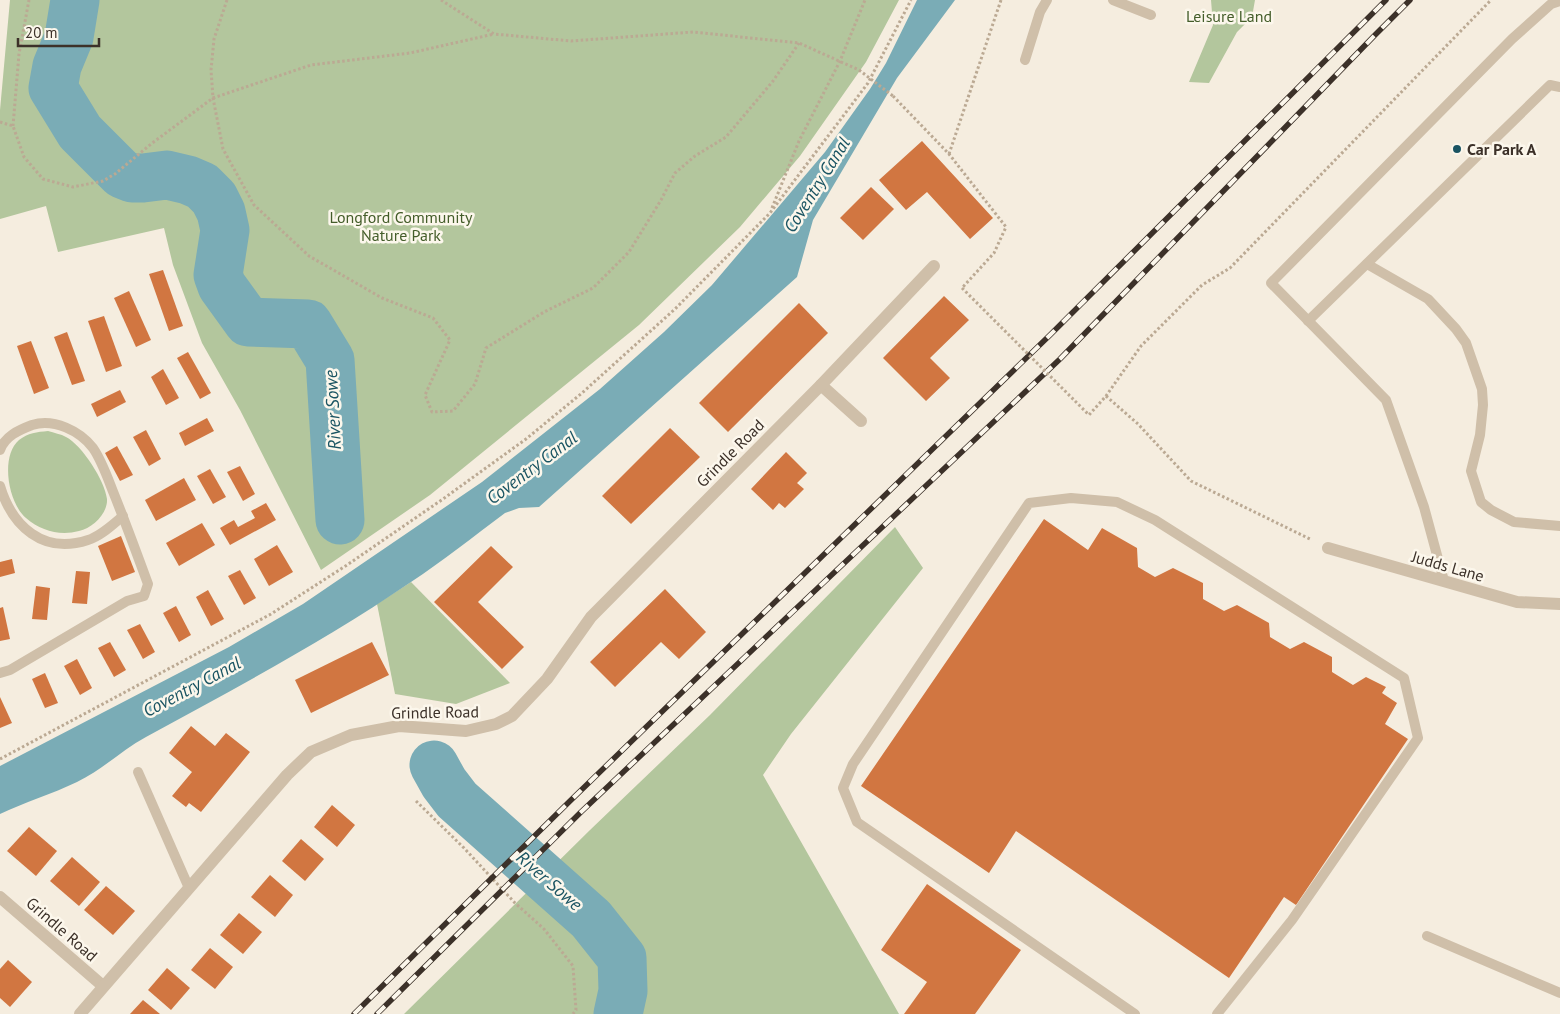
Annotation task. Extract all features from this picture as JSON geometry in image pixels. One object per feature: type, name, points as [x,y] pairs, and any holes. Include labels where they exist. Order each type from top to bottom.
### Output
[{"type":"street","name":"Grindle Road","points":[[80,1014],[287,775],[311,752],[351,735],[399,726],[466,731],[496,724],[512,716],[547,679],[591,617],[821,385],[934,266]]},
{"type":"street","points":[[821,385],[861,422]]},
{"type":"street","name":"Judds Lane","points":[[1328,548],[1517,602],[1560,604]]},
{"type":"street","name":"Grindle Road","points":[[0,897],[103,986]]},
{"type":"lane","points":[[1025,60],[1040,12],[1047,0]]},
{"type":"lane","points":[[1113,0],[1151,15]]},
{"type":"lane","points":[[1444,581],[1424,507],[1386,400],[1271,283],[1512,39],[1551,4],[1560,1]]},
{"type":"lane","points":[[1308,321],[1550,85],[1560,87]]},
{"type":"lane","points":[[1367,264],[1428,299],[1456,329],[1466,343],[1482,389],[1483,405],[1480,435],[1472,471],[1482,502],[1491,510],[1514,522],[1560,526]]},
{"type":"lane","points":[[0,673],[10,670],[127,601],[144,596],[148,584],[123,516],[93,448],[69,429],[40,422],[9,436],[1,446]]},
{"type":"lane","points":[[0,486],[6,503],[20,524],[33,535],[52,542],[72,544],[89,540],[123,516]]},
{"type":"lane","points":[[1135,1014],[857,822],[843,788],[853,764],[1029,503],[1071,498],[1117,502],[1155,520],[1404,678],[1418,738],[1292,920],[1217,1014]]},
{"type":"lane","points":[[138,772],[189,888]]},
{"type":"lane","points":[[1426,936],[1560,993]]},
{"type":"path","points":[[29,0],[19,54],[13,126],[24,156],[43,179],[73,187],[103,181],[213,98],[311,65],[410,53],[494,34],[571,41],[693,32],[799,42],[859,70],[893,96],[949,154],[1006,228],[994,253],[962,288],[1089,415],[1106,396],[1141,346],[1202,285],[1230,268],[1491,0]]},
{"type":"path","points":[[227,0],[214,38],[211,70],[213,98],[223,149],[254,205],[309,256],[382,298],[433,318],[450,340],[425,395],[432,412],[453,411],[475,384],[486,348],[544,312],[593,288],[629,252],[675,173],[695,156],[726,137],[773,81],[799,42]]},
{"type":"path","points":[[441,0],[494,34]]},
{"type":"path","points":[[770,213],[800,141],[840,61],[865,0]]},
{"type":"path","points":[[0,759],[272,614],[443,499],[526,439],[582,393],[675,309],[770,213],[868,83],[911,0]]},
{"type":"path","points":[[949,154],[1001,0]]},
{"type":"path","points":[[0,122],[13,126]]},
{"type":"path","points":[[1106,396],[1138,424],[1191,481],[1328,548]]},
{"type":"path","points":[[416,801],[464,848],[515,903],[544,929],[573,966],[576,1010],[573,1014]]},
{"type":"green space","name":"Longford Community Nature Park","points":[[10,0],[899,0],[866,62],[800,156],[740,227],[639,325],[430,495],[321,570],[240,410],[202,343],[173,265],[164,228],[58,252],[46,206],[0,219],[0,110]]},
{"type":"green space","name":"Leisure Land","points":[[1211,0],[1255,0],[1252,17],[1237,32],[1209,83],[1189,82],[1213,25]]},
{"type":"green space","points":[[48,431],[66,437],[79,448],[92,464],[105,491],[107,504],[105,509],[99,519],[84,529],[58,533],[44,529],[26,518],[15,502],[11,491],[8,468],[13,447],[26,436],[36,432]]},
{"type":"green space","points":[[895,527],[923,568],[791,734],[763,775],[899,1014],[404,1014],[590,830],[710,715]]},
{"type":"green space","points":[[411,582],[510,683],[456,704],[395,694],[377,604]]},
{"type":"water","name":"Coventry Canal","points":[[917,0],[955,0],[897,78],[813,220],[797,277],[539,507],[519,508],[505,513],[423,574],[314,644],[137,742],[86,777],[0,814],[0,766],[229,647],[303,604],[482,482],[600,389],[664,332],[712,285],[825,152],[870,89],[886,63]]},
{"type":"building","points":[[922,141],[993,218],[970,239],[927,192],[906,210],[879,180]]},
{"type":"building","points":[[871,187],[894,209],[863,240],[840,218]]},
{"type":"building","points":[[163,270],[183,326],[169,331],[149,274]]},
{"type":"building","points":[[129,291],[151,340],[136,347],[114,298]]},
{"type":"building","points":[[944,296],[969,320],[930,358],[950,378],[926,401],[883,358]]},
{"type":"building","points":[[799,303],[828,333],[728,432],[699,403]]},
{"type":"building","points":[[104,316],[122,366],[106,372],[88,321]]},
{"type":"building","points":[[67,332],[85,381],[72,385],[54,337]]},
{"type":"building","points":[[31,341],[49,388],[34,394],[17,346]]},
{"type":"building","points":[[188,352],[211,393],[200,399],[177,358]]},
{"type":"building","points":[[163,369],[179,398],[166,405],[151,377]]},
{"type":"building","points":[[120,390],[126,402],[97,417],[91,404]]},
{"type":"building","points":[[207,418],[214,431],[185,446],[179,433]]},
{"type":"building","points":[[670,428],[700,457],[631,524],[602,496]]},
{"type":"building","points":[[146,430],[161,459],[149,466],[133,437]]},
{"type":"building","points":[[117,446],[133,475],[120,481],[105,453]]},
{"type":"building","points":[[786,452],[807,473],[797,483],[804,489],[785,508],[779,503],[773,510],[751,489]]},
{"type":"building","points":[[240,466],[255,494],[243,501],[227,472]]},
{"type":"building","points":[[210,469],[226,497],[213,504],[197,476]]},
{"type":"building","points":[[184,478],[196,500],[156,521],[145,500]]},
{"type":"building","points":[[266,503],[276,520],[230,545],[220,528],[234,520],[238,527],[255,518],[251,511]]},
{"type":"building","points":[[1044,519],[1088,550],[1102,528],[1137,548],[1138,567],[1155,577],[1173,568],[1203,583],[1203,599],[1224,611],[1237,605],[1269,623],[1270,637],[1290,649],[1304,642],[1332,657],[1332,672],[1353,685],[1366,677],[1386,687],[1382,693],[1397,703],[1385,724],[1408,739],[1296,905],[1284,897],[1229,978],[1016,831],[989,873],[861,786]]},
{"type":"building","points":[[202,523],[215,545],[179,566],[166,543]]},
{"type":"building","points":[[121,536],[135,572],[112,581],[98,546]]},
{"type":"building","points":[[277,545],[293,572],[269,586],[254,559]]},
{"type":"building","points":[[491,546],[513,567],[478,602],[524,647],[502,669],[434,602]]},
{"type":"building","points":[[12,559],[15,573],[0,577],[0,562]]},
{"type":"building","points":[[240,570],[256,598],[244,605],[228,576]]},
{"type":"building","points":[[76,571],[90,572],[87,604],[72,603]]},
{"type":"building","points":[[36,586],[50,588],[47,620],[32,619]]},
{"type":"building","points":[[665,589],[706,632],[679,659],[661,642],[615,687],[590,662]]},
{"type":"building","points":[[208,590],[224,619],[211,626],[196,597]]},
{"type":"building","points":[[176,606],[191,635],[179,642],[163,613]]},
{"type":"building","points":[[3,607],[10,639],[0,641],[0,608]]},
{"type":"building","points":[[140,624],[155,652],[143,659],[127,630]]},
{"type":"building","points":[[110,642],[126,670],[114,677],[98,648]]},
{"type":"building","points":[[372,642],[389,675],[311,713],[295,680]]},
{"type":"building","points":[[77,659],[92,688],[80,695],[64,666]]},
{"type":"building","points":[[45,673],[58,703],[45,708],[32,679]]},
{"type":"building","points":[[0,697],[12,723],[0,728]]},
{"type":"building","points":[[191,726],[215,746],[226,733],[250,752],[201,812],[189,803],[186,807],[172,796],[192,772],[169,753]]},
{"type":"building","points":[[332,805],[355,825],[337,847],[314,827]]},
{"type":"building","points":[[29,827],[57,851],[36,876],[7,851]]},
{"type":"building","points":[[301,839],[324,859],[305,881],[282,861]]},
{"type":"building","points":[[72,857],[100,882],[79,906],[50,881]]},
{"type":"building","points":[[270,875],[293,895],[275,917],[251,897]]},
{"type":"building","points":[[927,884],[1021,950],[975,1014],[904,1014],[927,982],[881,950]]},
{"type":"building","points":[[106,886],[135,911],[113,935],[84,910]]},
{"type":"building","points":[[239,913],[262,932],[243,954],[220,935]]},
{"type":"building","points":[[210,948],[233,967],[215,989],[191,970]]},
{"type":"building","points":[[8,960],[32,982],[10,1007],[0,998],[0,969]]},
{"type":"building","points":[[167,968],[190,988],[171,1010],[148,990]]},
{"type":"building","points":[[143,1000],[160,1014],[130,1014]]},
{"type":"waterway","name":"River Sowe","points":[[75,0],[69,37],[57,66],[53,88],[80,132],[122,174],[132,178],[167,175],[188,180],[202,186],[214,198],[221,212],[225,230],[218,275],[222,286],[248,322],[308,324],[330,360],[340,520]]},
{"type":"waterway","name":"River Sowe","points":[[434,765],[444,783],[457,800],[591,919],[622,958],[623,991],[618,1014]]},
{"type":"railway","points":[[354,1014],[570,801],[1050,335],[1386,0]]},
{"type":"railway","points":[[377,1014],[581,812],[1060,359],[1410,0]]},
{"type":"place","name":"Car Park A","points":[[1457,149]]}]
